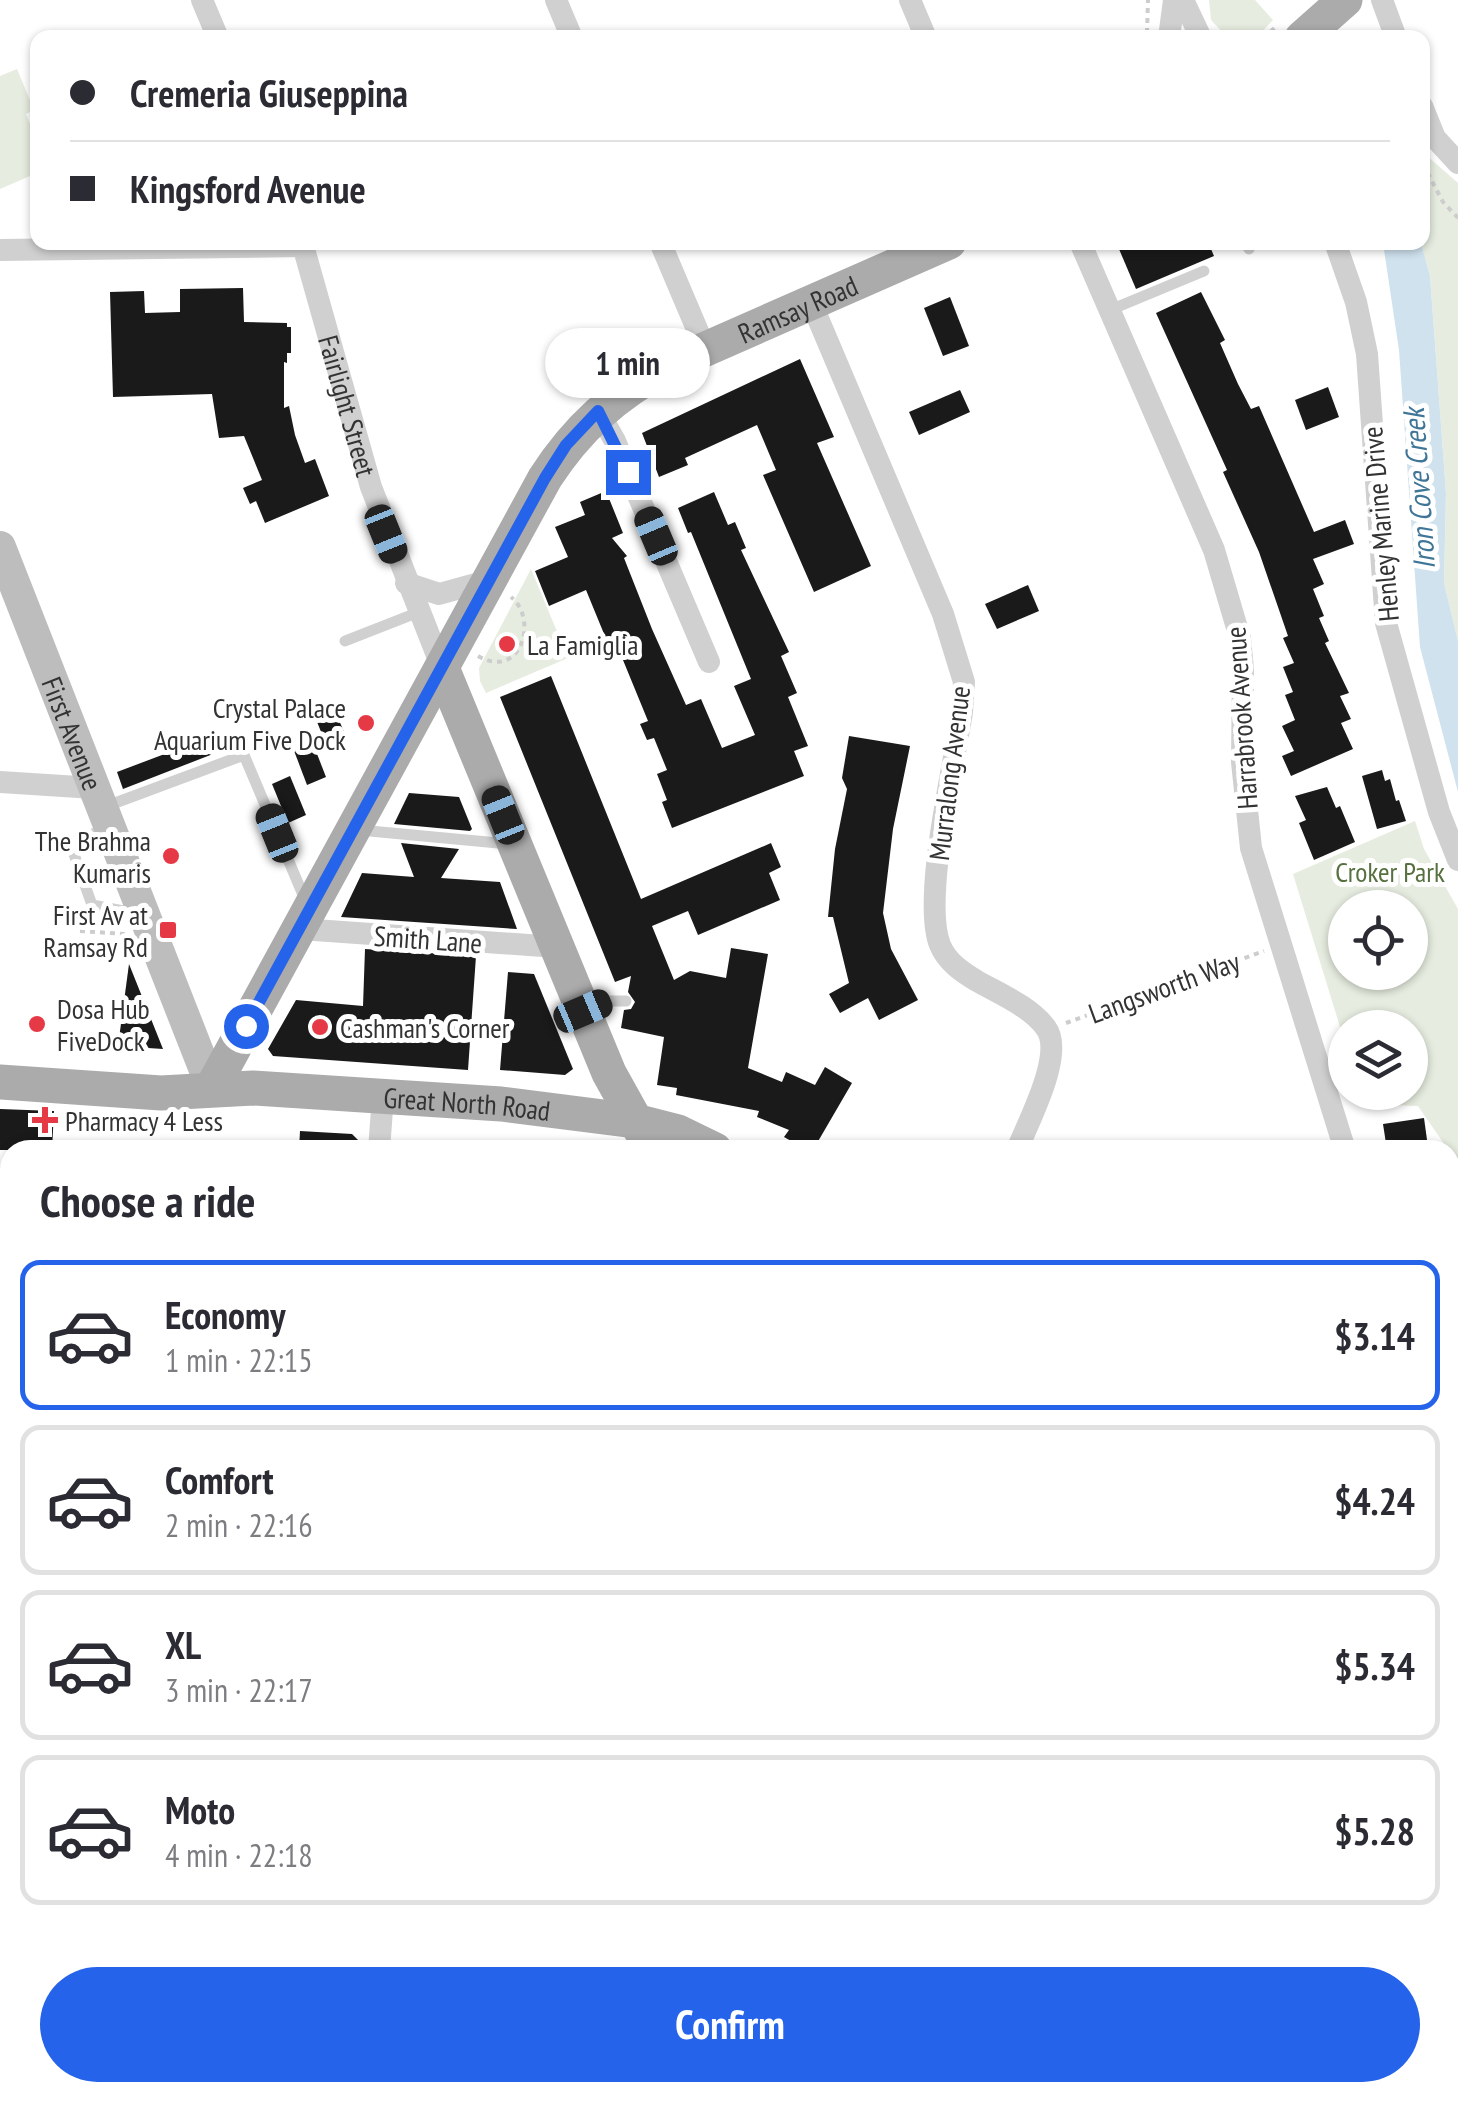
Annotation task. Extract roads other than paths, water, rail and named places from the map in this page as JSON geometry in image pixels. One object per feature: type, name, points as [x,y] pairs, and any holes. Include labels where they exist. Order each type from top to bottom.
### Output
[{"type":"main road","points":[[1292,30],[1340,4]]},
{"type":"main road","name":"Ramsay Road","points":[[212,1088],[442,668],[500,588],[545,478],[566,445],[598,411],[630,387],[705,348],[931,250]]},
{"type":"main road","name":"Fairlight Street","points":[[442,668],[609,1073],[643,1136]]},
{"type":"main road","name":"Great North Road","points":[[0,1065],[162,1076],[212,1088]]},
{"type":"main road","name":"Great North Road","points":[[0,1082],[161,1093],[212,1088],[501,1104],[643,1136],[678,1132],[694,1140]]},
{"type":"street","points":[[202,0],[215,30]]},
{"type":"street","points":[[556,0],[569,30]]},
{"type":"street","points":[[910,0],[923,30]]},
{"type":"street","points":[[1170,30],[1174,0]]},
{"type":"street","points":[[1183,0],[1197,30]]},
{"type":"street","points":[[1382,0],[1393,30]]},
{"type":"street","points":[[1430,123],[1441,147],[1458,163]]},
{"type":"street","points":[[0,250],[30,249]]},
{"type":"street","name":"Fairlight Street","points":[[305,250],[370,487],[442,668]]},
{"type":"street","points":[[663,250],[705,348]]},
{"type":"street","name":"Harrabrook Avenue","points":[[1084,250],[1229,590],[1243,669],[1242,762],[1251,848],[1341,1140]]},
{"type":"street","name":"Henley Marine Drive","points":[[1338,250],[1368,354],[1386,623],[1439,812],[1458,860]]},
{"type":"street","name":"Murralong Avenue","points":[[811,302],[943,614],[964,682],[933,924],[941,950],[956,968],[1031,1013],[1048,1030],[1052,1061],[1021,1140]]},
{"type":"street","points":[[598,411],[615,441],[709,662]]},
{"type":"street","name":"First Avenue","points":[[0,547],[102,808],[134,924],[212,1088]]},
{"type":"street","points":[[406,582],[439,594],[500,588]]},
{"type":"street","points":[[0,782],[102,808]]},
{"type":"street","name":"Smith Lane","points":[[305,920],[557,948]]},
{"type":"street","points":[[381,1140],[383,1096]]},
{"type":"lane","points":[[1110,310],[1204,271]]},
{"type":"lane","points":[[344,641],[419,612]]},
{"type":"lane","points":[[134,924],[92,905],[70,844],[102,808],[244,754],[305,920]]},
{"type":"lane","points":[[354,830],[515,844]]},
{"type":"lane","points":[[583,1011],[607,1001],[626,1002]]},
{"type":"water","name":"Iron Cove Creek","points":[[1384,250],[1423,250],[1430,276],[1446,493],[1444,583],[1458,641],[1458,792],[1420,647],[1399,350]]},
{"type":"place","name":"La Famiglia","points":[[507,644]]},
{"type":"place","name":"Crystal Palace Aquarium Five Dock","points":[[366,723]]},
{"type":"place","name":"The Brahma Kumaris","points":[[171,856]]},
{"type":"place","name":"First Av at Ramsay Rd","points":[[168,930]]},
{"type":"place","name":"Dosa Hub FiveDock","points":[[37,1024]]},
{"type":"place","name":"Cashman's Corner","points":[[320,1027]]},
{"type":"place","name":"Pharmacy 4 Less","points":[[45,1120]]},
{"type":"park label","name":"Croker Park","points":[[1390,871]]}]
